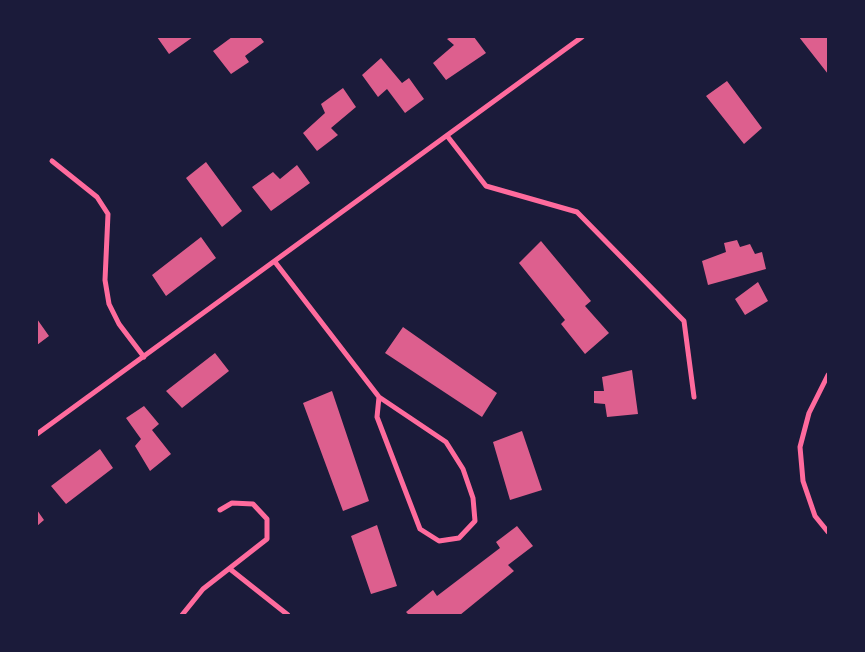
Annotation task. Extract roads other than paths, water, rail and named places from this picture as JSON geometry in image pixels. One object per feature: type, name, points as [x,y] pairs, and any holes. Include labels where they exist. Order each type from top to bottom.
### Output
[{"type":"lane","points":[[37,435],[582,37]]},
{"type":"lane","points":[[448,136],[486,186],[577,212],[684,321],[694,397]]},
{"type":"lane","points":[[52,161],[97,197],[108,214],[104,280],[109,304],[119,324],[144,357]]},
{"type":"lane","points":[[275,262],[379,397],[440,436],[463,470],[473,498],[475,521],[459,538],[439,541],[420,529],[377,417],[379,397]]},
{"type":"lane","points":[[828,375],[809,413],[800,447],[803,481],[815,516],[828,532]]},
{"type":"lane","points":[[182,615],[203,589],[267,539],[267,519],[253,504],[232,503],[220,510]]},
{"type":"lane","points":[[230,569],[288,615]]}]
